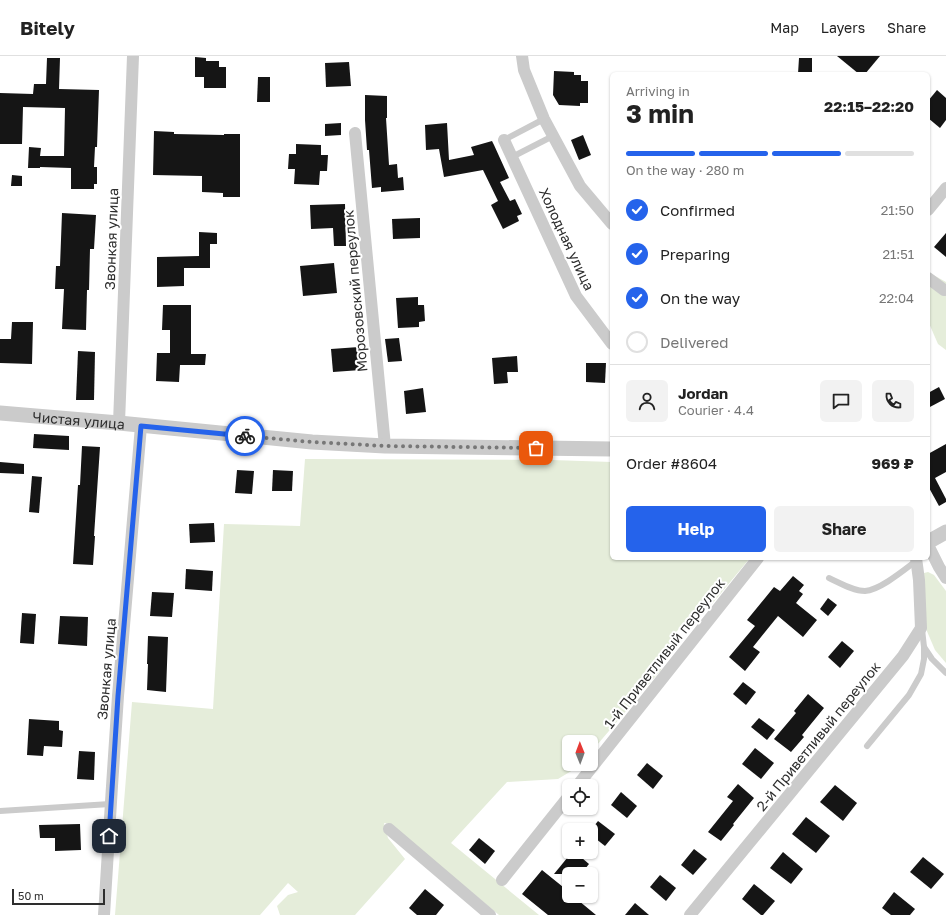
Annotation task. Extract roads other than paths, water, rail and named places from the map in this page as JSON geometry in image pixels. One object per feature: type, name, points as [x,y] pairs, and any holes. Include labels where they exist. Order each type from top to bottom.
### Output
[{"type":"street","name":"Звонкая улица","points":[[119,423],[134,56]]},
{"type":"street","points":[[522,56],[524,70],[544,119],[553,136],[580,186],[610,222]]},
{"type":"street","name":"Морозовский переулок","points":[[355,133],[385,446]]},
{"type":"street","name":"Холодная улица","points":[[504,140],[576,296],[610,341]]},
{"type":"street","points":[[930,208],[946,188]]},
{"type":"street","points":[[930,280],[944,290]]},
{"type":"street","name":"Чистая улица","points":[[0,413],[312,442],[385,446],[610,449]]},
{"type":"street","name":"Звонкая улица","points":[[104,915],[118,696],[141,426]]},
{"type":"street","points":[[930,542],[946,532]]},
{"type":"street","points":[[930,548],[939,568],[946,578]]},
{"type":"street","name":"1-й Приветливый переулок","points":[[583,779],[756,560]]},
{"type":"street","points":[[916,560],[919,580],[921,628]]},
{"type":"street","name":"2-й Приветливый переулок","points":[[690,915],[904,656],[921,628]]},
{"type":"street","points":[[502,880],[562,805]]},
{"type":"street","points":[[389,828],[483,913]]},
{"type":"lane","points":[[504,140],[544,119]]},
{"type":"lane","points":[[512,157],[553,136]]},
{"type":"lane","points":[[829,578],[850,588],[864,591],[877,588],[916,560]]},
{"type":"lane","points":[[867,746],[909,695],[921,674],[924,659],[924,647],[921,628]]},
{"type":"lane","points":[[924,647],[932,659],[946,673]]},
{"type":"lane","points":[[0,811],[110,804]]}]
